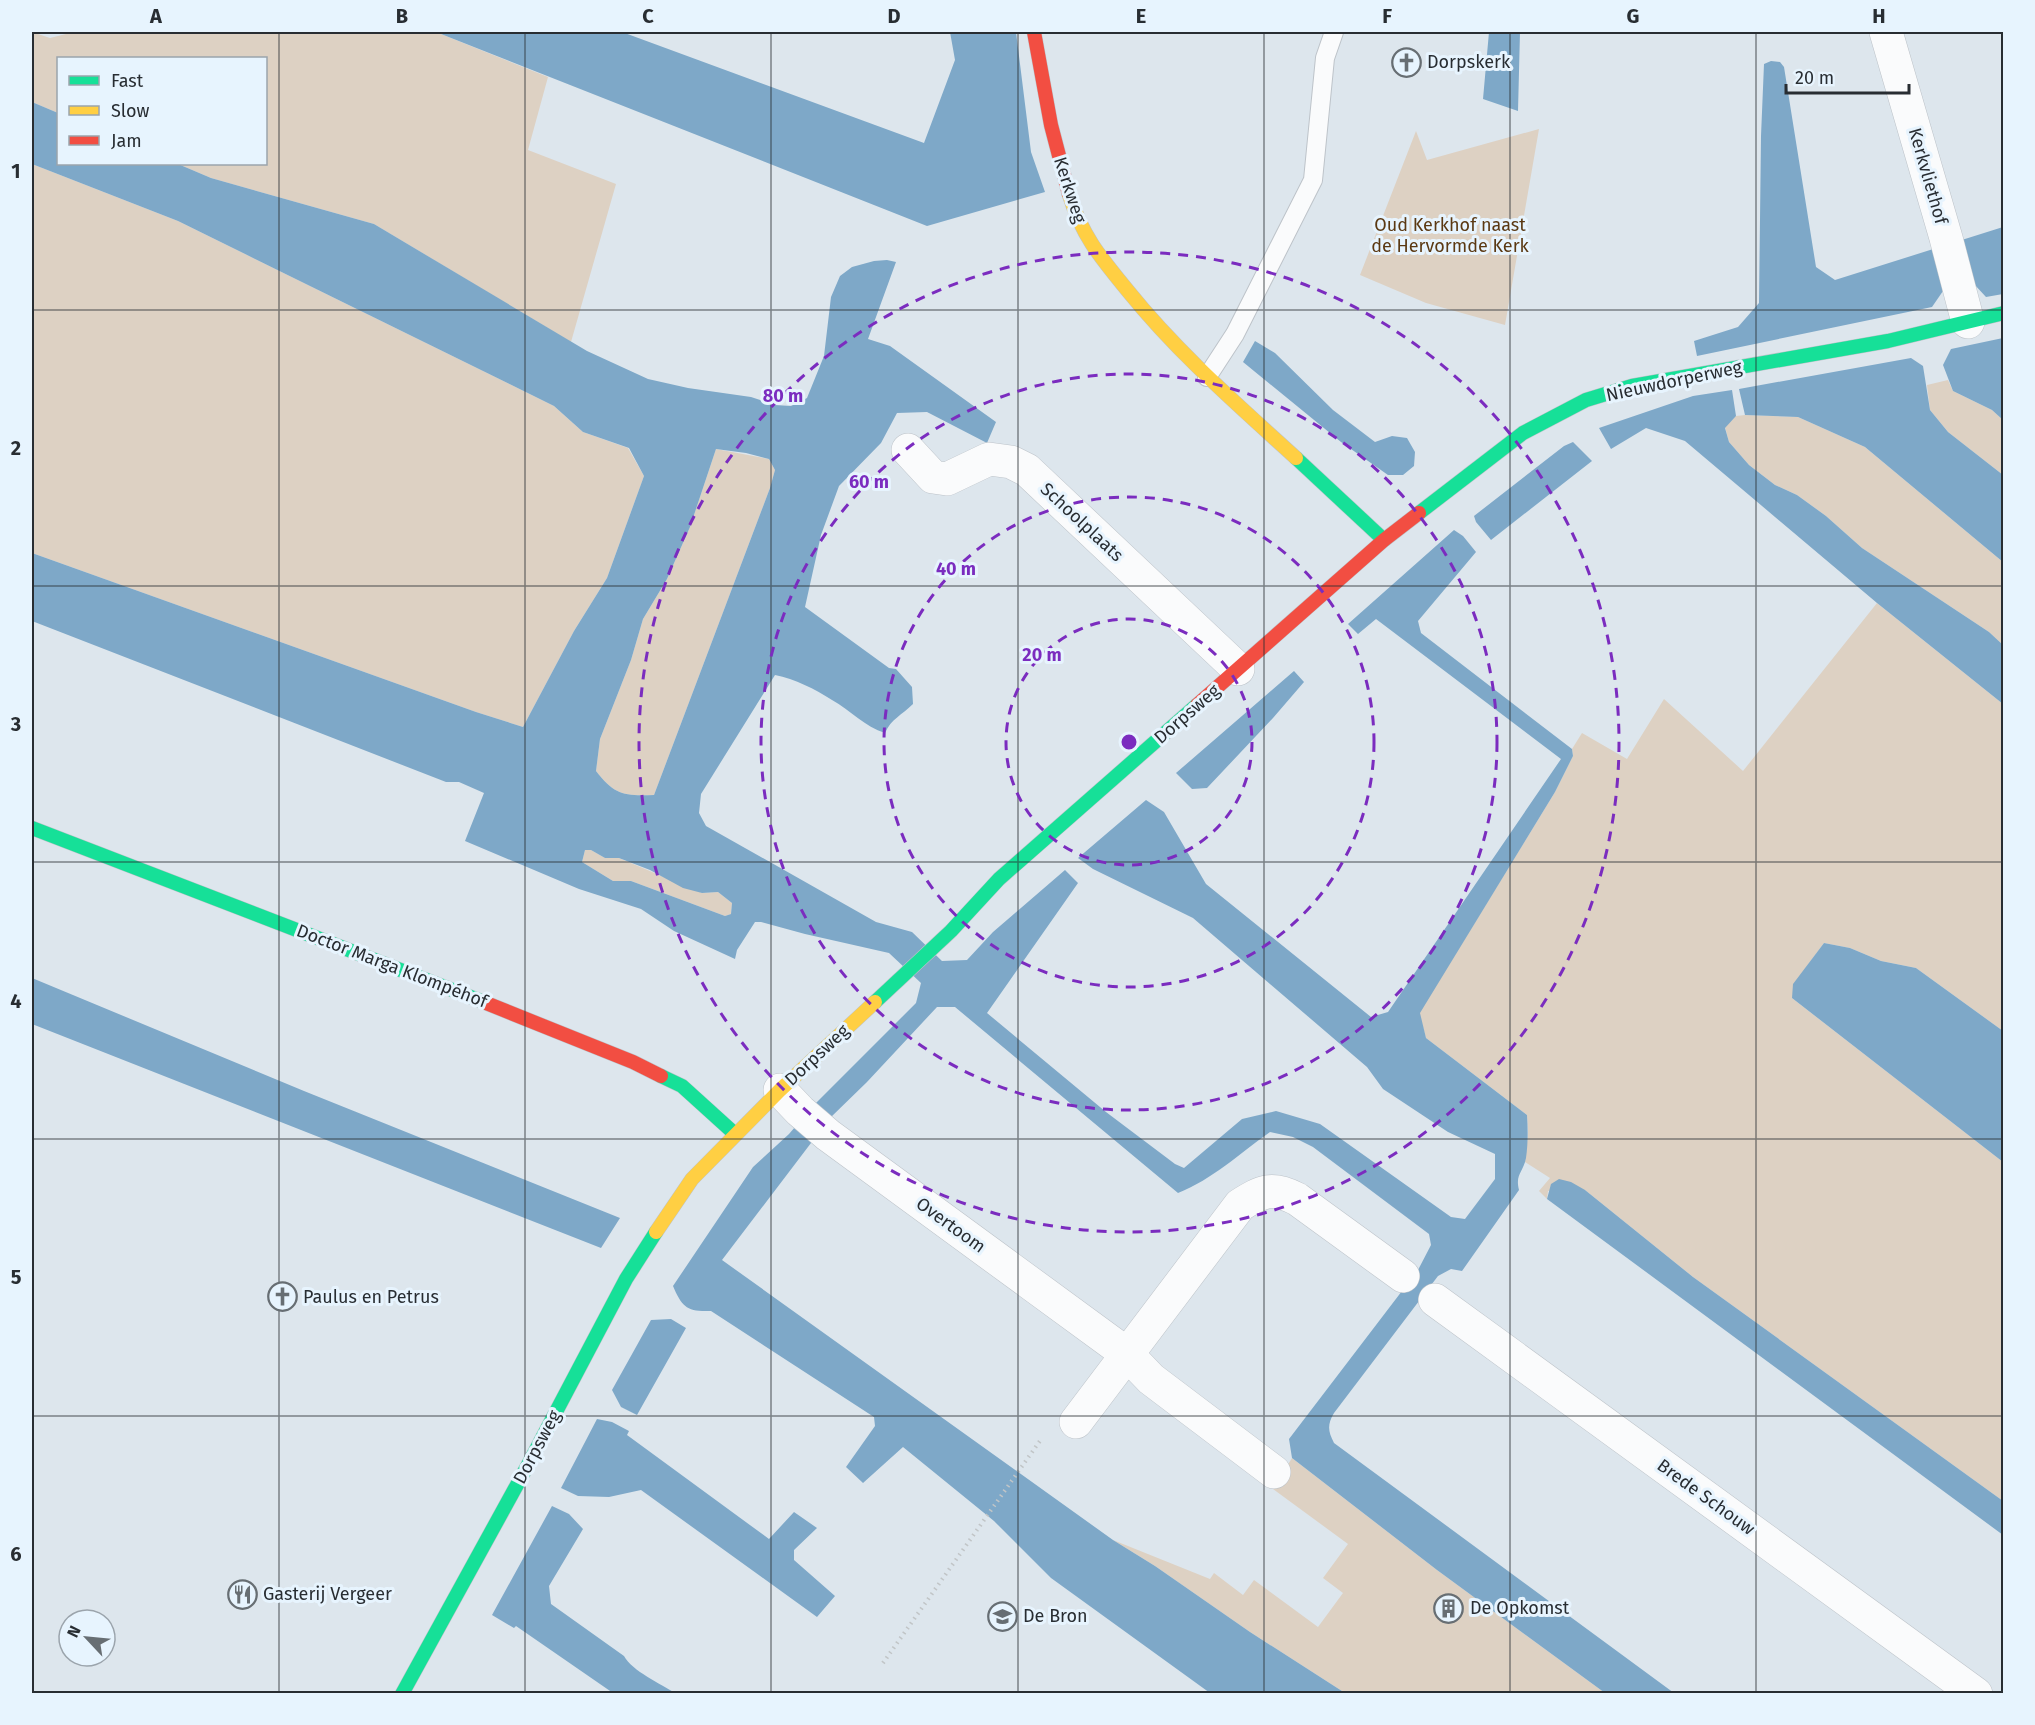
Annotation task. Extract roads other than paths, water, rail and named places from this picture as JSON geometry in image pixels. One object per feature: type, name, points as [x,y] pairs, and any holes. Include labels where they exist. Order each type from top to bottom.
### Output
[{"type":"street","name":"Kerkweg","points":[[1034,32],[1051,125],[1077,219],[1094,249],[1157,327],[1207,377],[1340,497],[1384,540]]},
{"type":"street","name":"Kerkvliethof","points":[[1886,32],[1968,322]]},
{"type":"street","name":"Nieuwdorperweg","points":[[1384,540],[1523,433],[1586,400],[1632,387],[1888,341],[2004,313]]},
{"type":"street","name":"Schoolplaats","points":[[908,450],[933,477],[947,479],[989,459],[1011,462],[1027,470],[1238,669]]},
{"type":"street","name":"Dorpsweg","points":[[402,1694],[512,1494],[626,1279],[692,1179],[735,1134],[790,1101],[897,981],[951,931],[999,879],[1384,540]]},
{"type":"street","name":"Doctor Marga Klompéhof","points":[[32,828],[407,971],[633,1062],[682,1086],[735,1134]]},
{"type":"street","name":"Overtoom","points":[[790,1101],[828,1135],[1127,1354],[1150,1379],[1274,1472]]},
{"type":"street","points":[[1077,1422],[1240,1205],[1261,1192],[1281,1191],[1297,1199],[1403,1276]]},
{"type":"street","name":"Brede Schouw","points":[[1435,1300],[1976,1694]]},
{"type":"lane","points":[[1207,377],[1235,334],[1312,180],[1325,58],[1334,32]]},
{"type":"water","points":[[436,32],[622,32],[924,143],[955,60],[950,32],[1016,32],[1031,152],[1045,192],[927,226]]},
{"type":"water","points":[[1489,32],[1520,32],[1518,111],[1483,99]]},
{"type":"water","points":[[1771,61],[1780,62],[1784,67],[1816,267],[1835,280],[2003,227],[2003,294],[1986,297],[1974,284],[1943,291],[1932,307],[1697,356],[1694,341],[1738,327],[1759,303],[1764,64]]},
{"type":"water","points":[[32,102],[57,113],[57,165],[180,165],[211,178],[374,224],[587,351],[648,379],[688,388],[751,397],[775,405],[791,406],[807,398],[824,356],[831,297],[840,276],[852,267],[874,261],[896,262],[868,339],[890,346],[996,422],[987,443],[927,412],[897,413],[881,443],[839,486],[821,535],[805,607],[889,668],[896,669],[912,687],[913,704],[887,728],[885,733],[871,727],[812,688],[775,675],[701,794],[699,813],[706,826],[876,922],[912,932],[942,961],[967,960],[993,932],[1065,870],[1078,883],[987,1013],[1106,1112],[1175,1164],[1184,1168],[1242,1119],[1276,1111],[1320,1124],[1451,1217],[1465,1219],[1495,1179],[1495,1154],[1448,1132],[1383,1089],[1367,1067],[1193,918],[1093,869],[1078,858],[1146,800],[1164,812],[1206,884],[1371,1017],[1388,1012],[1561,759],[1376,619],[1358,634],[1348,624],[1454,530],[1463,536],[1476,552],[1418,621],[1421,633],[1572,749],[1573,756],[1555,792],[1420,1013],[1426,1038],[1527,1115],[1526,1158],[1519,1177],[1519,1190],[1462,1271],[1451,1269],[1438,1276],[1334,1413],[1329,1425],[1330,1431],[1334,1443],[1674,1693],[1605,1693],[1437,1570],[1292,1458],[1289,1439],[1418,1270],[1431,1245],[1429,1234],[1313,1147],[1293,1137],[1270,1132],[1214,1173],[1178,1193],[955,1007],[937,1007],[830,1118],[722,1260],[1113,1540],[1345,1693],[1210,1693],[1051,1578],[994,1521],[903,1447],[863,1483],[846,1467],[875,1426],[874,1417],[711,1311],[686,1307],[673,1286],[753,1167],[789,1134],[814,1105],[916,1003],[921,983],[889,953],[761,922],[755,922],[737,950],[735,959],[674,931],[641,909],[579,889],[465,841],[484,793],[459,782],[446,782],[32,621],[32,553],[523,727],[574,631],[607,578],[644,476],[629,448],[583,432],[554,406],[178,221],[32,164]],"holes":[[[716,449],[769,459],[775,470],[770,488],[654,795],[620,792],[609,785],[596,771],[600,739],[631,660],[643,619],[667,579],[690,527]],[[585,850],[591,850],[605,858],[619,858],[650,870],[683,888],[702,893],[718,892],[732,903],[731,914],[725,916],[631,881],[613,881],[582,862]]]},
{"type":"water","points":[[2004,338],[2003,420],[1992,410],[1953,391],[1943,365],[1951,349]]},
{"type":"water","points":[[1255,341],[1275,353],[1333,410],[1375,442],[1392,436],[1407,438],[1415,452],[1414,466],[1403,475],[1388,475],[1341,442],[1243,362]]},
{"type":"water","points":[[1911,358],[1923,366],[1930,410],[1948,432],[2003,475],[2003,562],[1865,447],[1798,417],[1745,415],[1739,389]]},
{"type":"water","points":[[1732,390],[1736,416],[1725,428],[1729,442],[1749,465],[1775,485],[1797,495],[1826,516],[1862,548],[1989,632],[2003,645],[2003,704],[1877,603],[1685,441],[1646,428],[1611,449],[1599,428],[1693,396]]},
{"type":"water","points":[[1573,442],[1592,461],[1491,540],[1476,522],[1474,516],[1564,446]]},
{"type":"water","points":[[1294,671],[1304,682],[1207,788],[1192,789],[1176,773]]},
{"type":"water","points":[[1824,943],[1850,948],[1881,961],[1916,968],[2003,1031],[2003,1162],[1792,998],[1793,984]]},
{"type":"water","points":[[32,978],[304,1091],[620,1218],[601,1248],[32,1024]]},
{"type":"water","points":[[1559,1179],[1571,1182],[1585,1190],[1693,1277],[2003,1501],[2003,1535],[1547,1199],[1551,1184]]},
{"type":"water","points":[[671,1319],[686,1328],[637,1415],[621,1407],[612,1390],[651,1320]]},
{"type":"water","points":[[597,1419],[612,1422],[629,1431],[627,1435],[769,1539],[794,1512],[817,1528],[794,1550],[794,1560],[835,1596],[817,1617],[641,1490],[609,1497],[578,1496],[561,1488]]},
{"type":"water","points":[[552,1506],[569,1514],[583,1529],[549,1586],[551,1604],[624,1656],[633,1667],[675,1693],[613,1693],[516,1626],[514,1628],[492,1615]]},
{"type":"place","name":"Dorpskerk","points":[[1406,62]]},
{"type":"place","name":"Paulus en Petrus","points":[[282,1297]]},
{"type":"place","name":"Gasterij Vergeer","points":[[242,1594]]},
{"type":"place","name":"De Opkomst","points":[[1449,1608]]},
{"type":"place","name":"De Bron","points":[[1002,1616]]},
{"type":"park label","name":"Oud Kerkhof naast de Hervormde Kerk","points":[[1450,235]]}]
